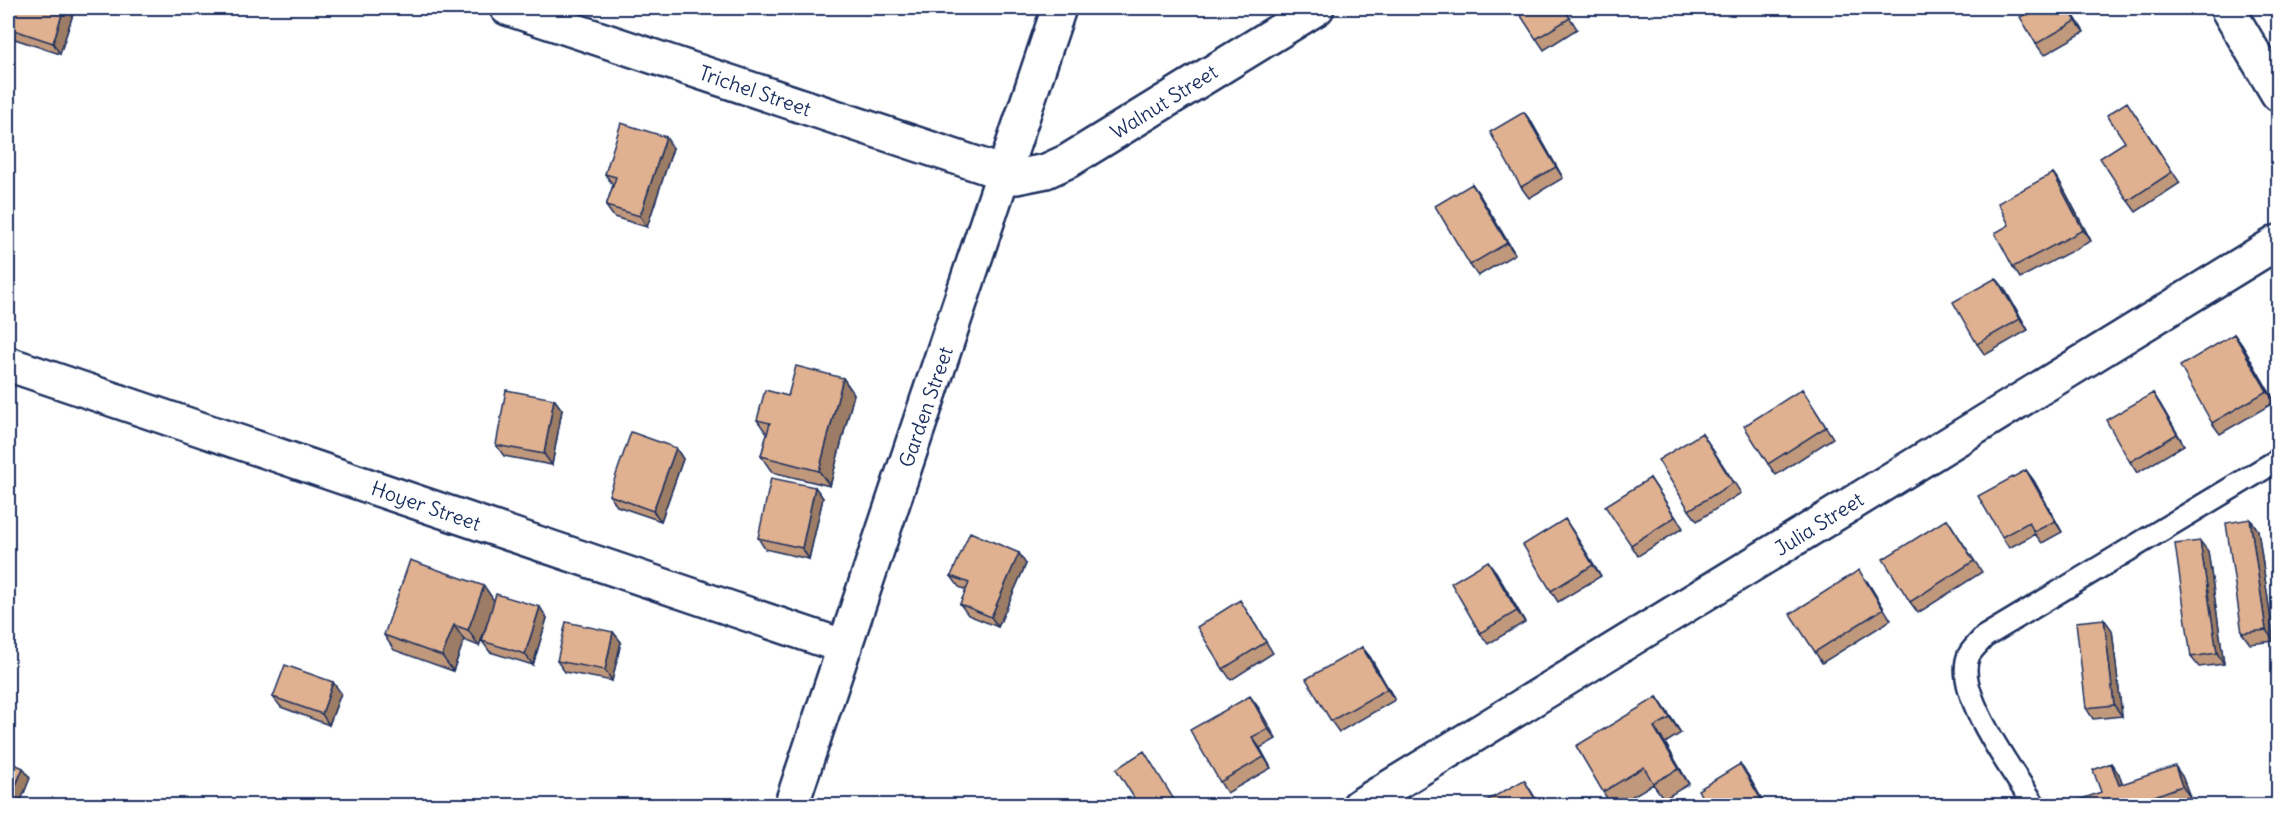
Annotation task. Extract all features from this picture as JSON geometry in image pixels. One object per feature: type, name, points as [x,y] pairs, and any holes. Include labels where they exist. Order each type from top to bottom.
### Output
[{"type":"street","name":"Trichel Street","points":[[507,8],[1004,174]]},
{"type":"street","name":"Garden Street","points":[[791,806],[1059,8]]},
{"type":"street","name":"Walnut Street","points":[[1004,174],[1016,177],[1029,175],[1046,171],[1068,161],[1317,8]]},
{"type":"street","points":[[2227,8],[2278,94]]},
{"type":"street","name":"Julia Street","points":[[1359,806],[2278,242]]},
{"type":"street","name":"Hoyer Street","points":[[8,364],[845,647]]},
{"type":"lane","points":[[2035,806],[1976,711],[1966,676],[1969,655],[1984,637],[2278,460]]},
{"type":"building","points":[[14,8],[64,8],[53,43],[8,28]]},
{"type":"building","points":[[1516,8],[1563,8],[1570,18],[1536,39]]},
{"type":"building","points":[[2036,8],[2068,8],[2076,21],[2036,44],[2020,17]]},
{"type":"building","points":[[2127,102],[2172,172],[2128,201],[2100,158],[2125,142],[2107,115]]},
{"type":"building","points":[[1524,112],[1556,167],[1521,187],[1490,132]]},
{"type":"building","points":[[621,123],[666,137],[640,216],[606,206],[616,177],[605,174]]},
{"type":"building","points":[[2053,173],[2083,230],[2013,267],[1995,233],[2009,225],[1998,203]]},
{"type":"building","points":[[1472,184],[1507,243],[1470,265],[1435,206]]},
{"type":"building","points":[[1996,278],[2020,319],[1977,344],[1953,302]]},
{"type":"building","points":[[2234,334],[2267,391],[2212,423],[2180,366]]},
{"type":"building","points":[[796,366],[843,378],[819,471],[761,456],[770,423],[757,420],[765,390],[788,396]]},
{"type":"building","points":[[1802,389],[1826,427],[1768,464],[1744,426]]},
{"type":"building","points":[[506,390],[554,399],[544,454],[496,445]]},
{"type":"building","points":[[2153,393],[2177,434],[2130,462],[2106,420]]},
{"type":"building","points":[[631,432],[676,448],[653,511],[609,495]]},
{"type":"building","points":[[1702,433],[1733,483],[1689,510],[1658,460]]},
{"type":"building","points":[[2026,470],[2055,521],[2034,532],[2029,522],[2002,537],[1978,496]]},
{"type":"building","points":[[771,478],[815,487],[802,548],[758,538]]},
{"type":"building","points":[[1650,478],[1675,517],[1631,545],[1605,506]]},
{"type":"building","points":[[1565,519],[1593,565],[1551,591],[1523,545]]},
{"type":"building","points":[[1947,519],[1974,561],[1910,602],[1883,559]]},
{"type":"building","points":[[2250,519],[2266,630],[2242,633],[2226,523]]},
{"type":"building","points":[[970,532],[1019,553],[991,617],[960,604],[969,583],[951,576]]},
{"type":"building","points":[[2200,541],[2217,653],[2191,657],[2175,544]]},
{"type":"building","points":[[410,560],[484,586],[468,630],[454,625],[442,656],[384,635]]},
{"type":"building","points":[[1488,561],[1517,611],[1480,633],[1451,583]]},
{"type":"building","points":[[1859,570],[1883,609],[1815,652],[1790,614]]},
{"type":"building","points":[[496,594],[540,607],[525,654],[482,641]]},
{"type":"building","points":[[1240,600],[1266,642],[1223,669],[1197,627]]},
{"type":"building","points":[[2104,619],[2114,705],[2086,708],[2076,622]]},
{"type":"building","points":[[566,622],[613,632],[605,670],[557,661]]},
{"type":"building","points":[[1362,647],[1387,689],[1331,721],[1306,679]]},
{"type":"building","points":[[285,665],[333,682],[322,714],[273,697]]},
{"type":"building","points":[[1250,696],[1268,729],[1252,737],[1264,757],[1220,782],[1190,730]]},
{"type":"building","points":[[1657,697],[1670,718],[1654,727],[1679,769],[1653,783],[1644,767],[1603,792],[1576,746]]},
{"type":"building","points":[[1144,751],[1178,806],[1136,806],[1138,804],[1116,769]]},
{"type":"building","points":[[8,761],[23,768],[8,804]]},
{"type":"building","points":[[2111,763],[2119,785],[2175,766],[2182,786],[2127,806],[2081,806],[2079,800],[2101,792],[2093,770]]},
{"type":"building","points":[[1740,764],[1765,806],[1707,806],[1698,790]]},
{"type":"building","points":[[1524,780],[1539,806],[1488,806],[1486,801]]}]
